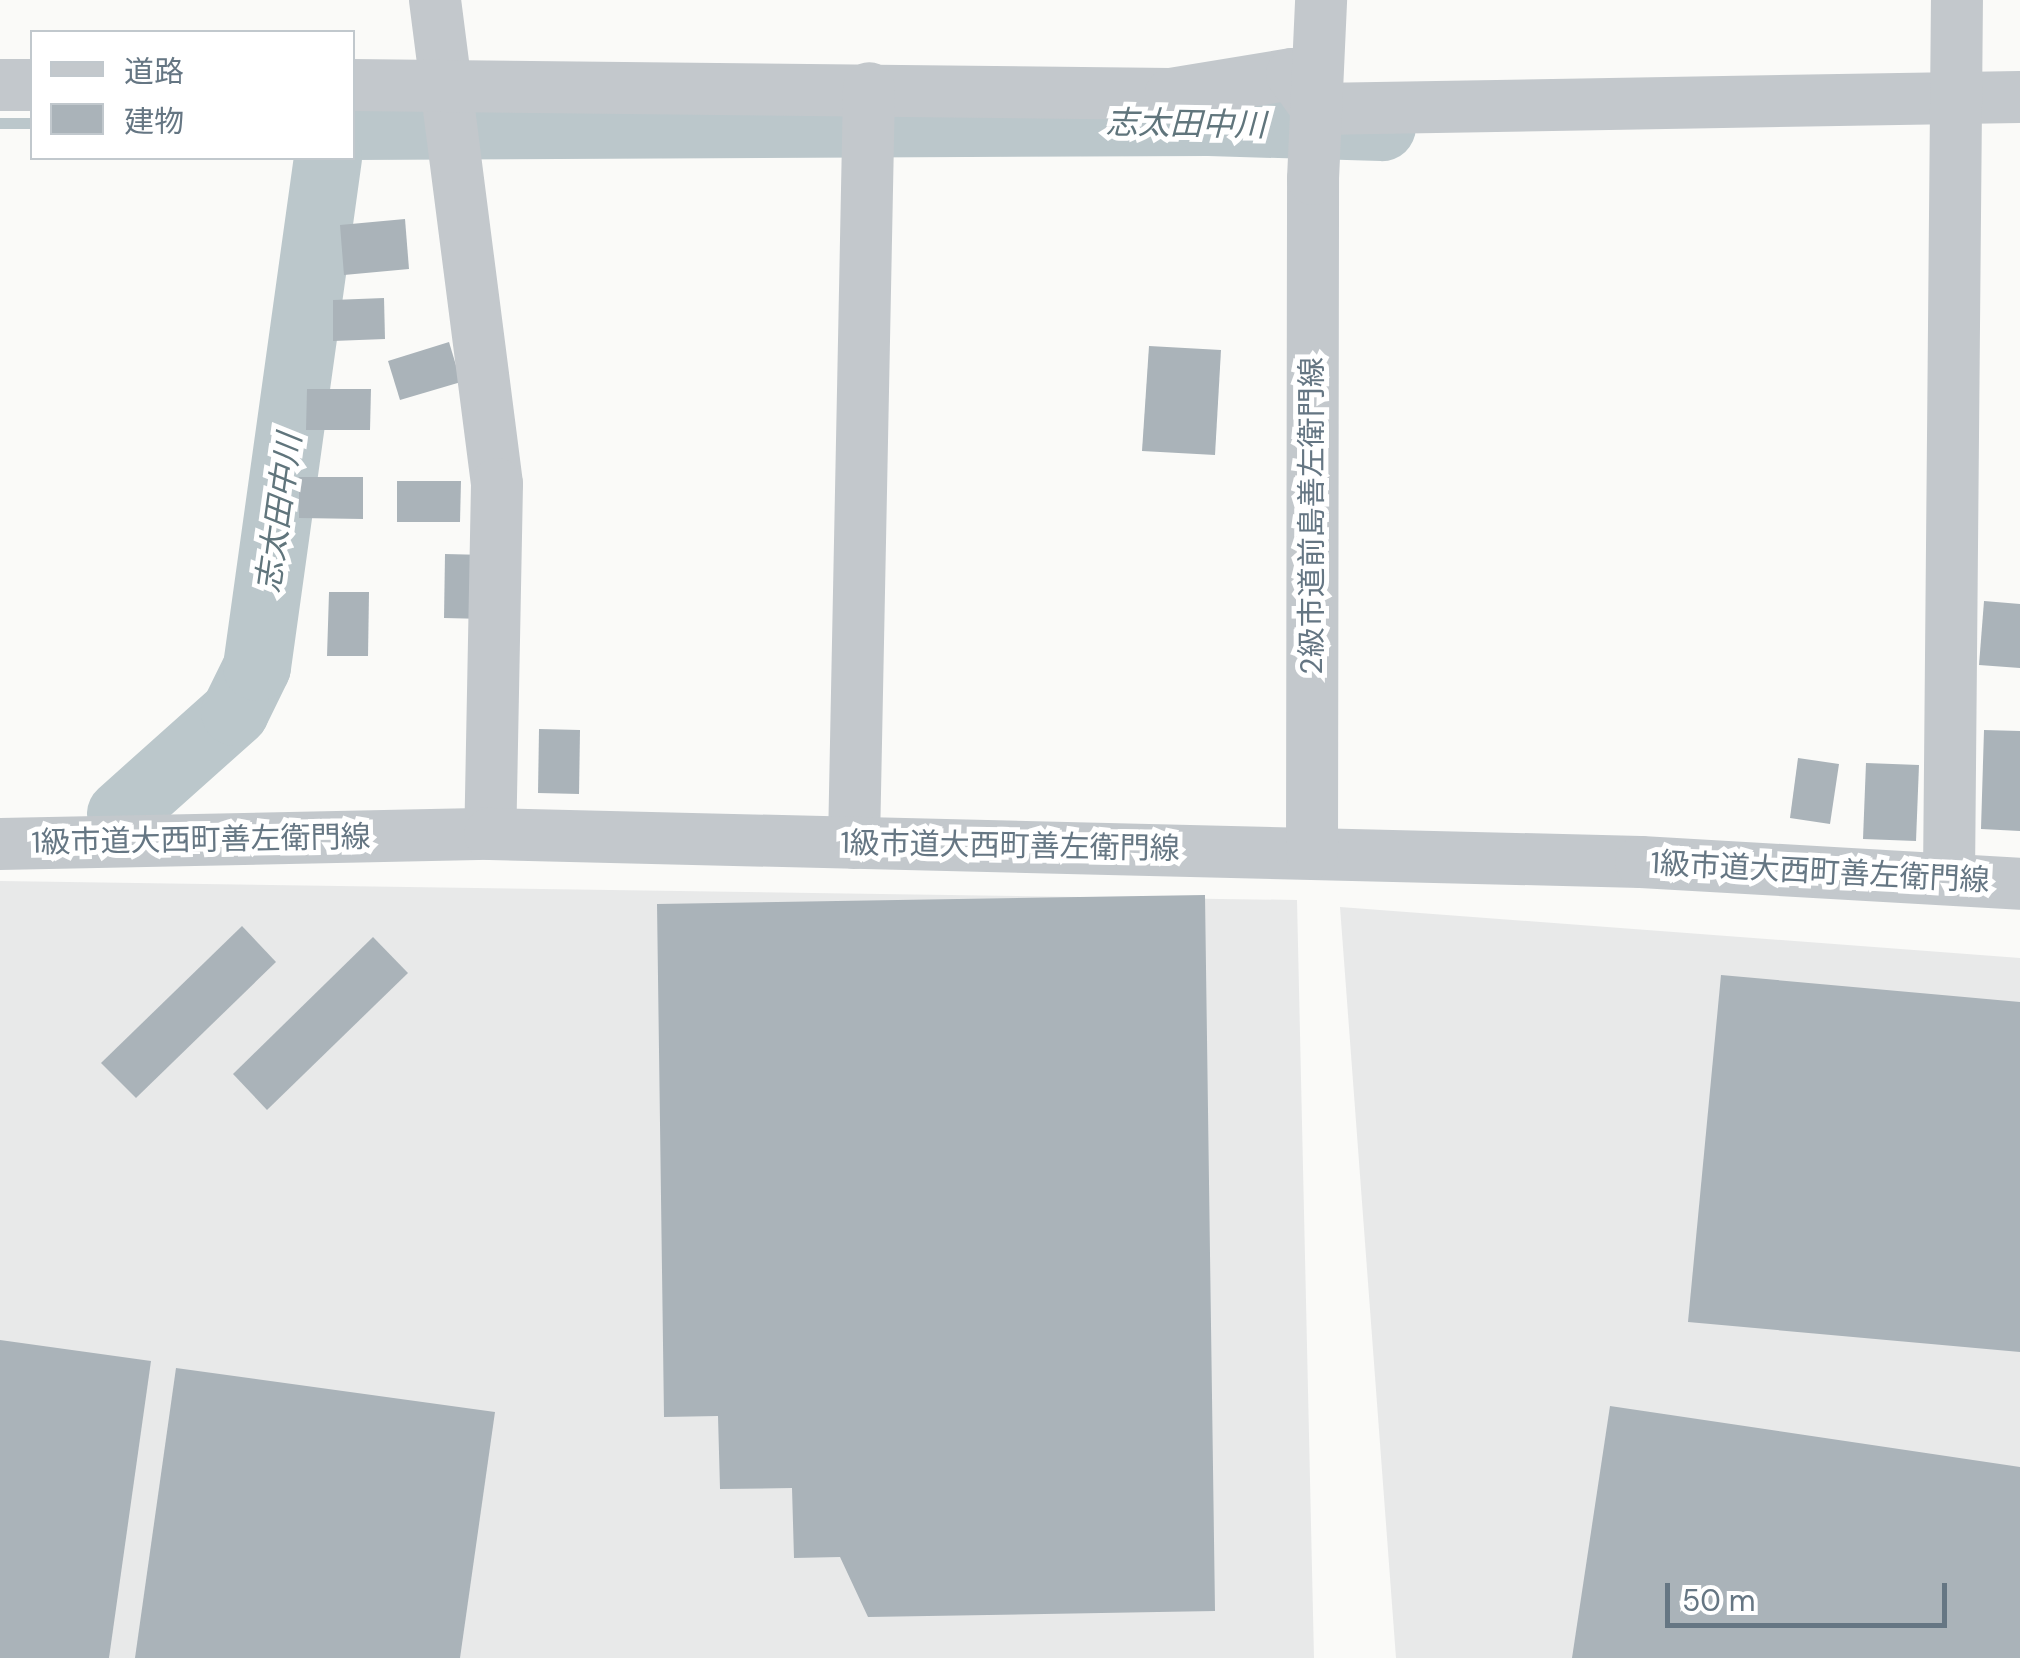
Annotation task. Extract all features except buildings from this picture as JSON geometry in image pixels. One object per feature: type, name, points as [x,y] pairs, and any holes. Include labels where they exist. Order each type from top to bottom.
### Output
[{"type":"street","points":[[434,0],[497,484],[490,834]]},
{"type":"street","points":[[1316,108],[1321,0]]},
{"type":"street","points":[[1949,878],[1957,0]]},
{"type":"street","points":[[355,84],[1171,94],[1292,74],[1316,108]]},
{"type":"street","points":[[0,85],[30,85]]},
{"type":"street","points":[[854,843],[869,88]]},
{"type":"street","points":[[1316,108],[2020,97]]},
{"type":"street","name":"2級市道前島善左衛門線","points":[[1312,853],[1312,180],[1316,108]]},
{"type":"street","name":"1級市道大西町善左衛門線","points":[[0,844],[490,834],[1312,853],[2020,884]]},
{"type":"shaded area","points":[[0,881],[1297,900],[1314,1658],[0,1658]]},
{"type":"shaded area","points":[[1340,907],[2020,958],[2020,1658],[1396,1658]]},
{"type":"waterway","name":"志太田中川","points":[[355,126],[1209,122],[1382,127]]},
{"type":"waterway","points":[[0,123],[30,123]]},
{"type":"waterway","name":"志太田中川","points":[[121,814],[235,712],[257,667],[328,160]]}]
